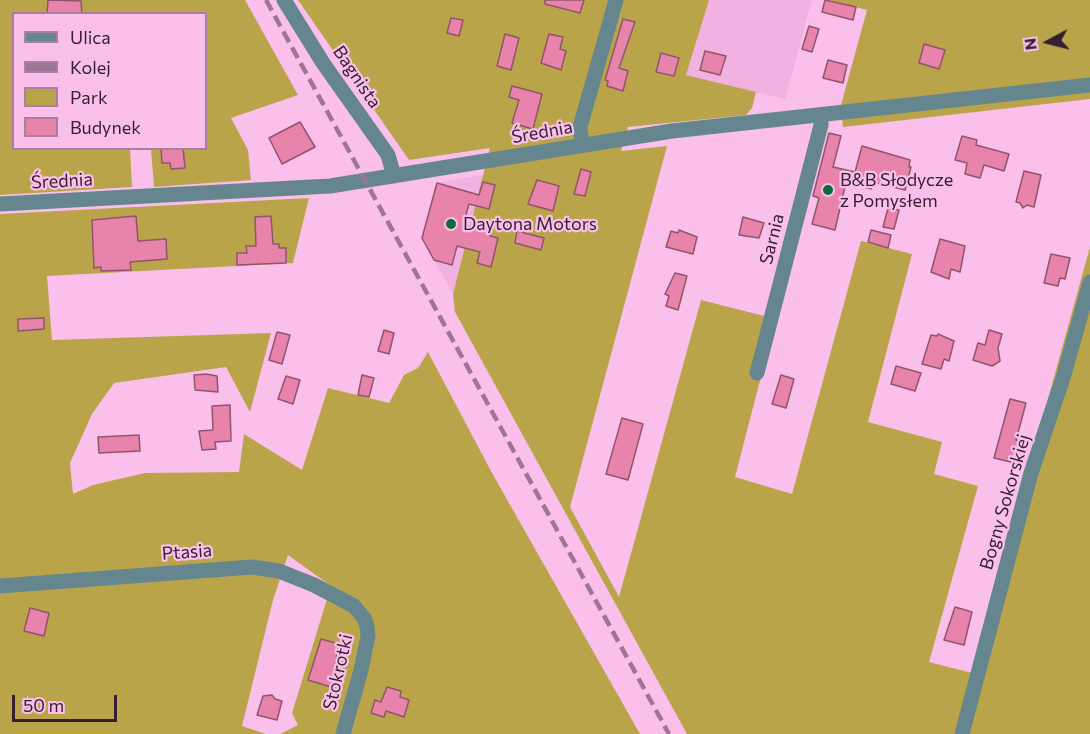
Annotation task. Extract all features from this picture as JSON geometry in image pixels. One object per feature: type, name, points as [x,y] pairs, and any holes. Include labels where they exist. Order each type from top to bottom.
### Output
[{"type":"street","name":"Bagnista","points":[[284,0],[323,63],[388,155],[394,176]]},
{"type":"street","points":[[582,145],[580,127],[616,0]]},
{"type":"street","name":"Średnia","points":[[0,204],[330,186],[672,131],[1090,85]]},
{"type":"street","name":"Sarnia","points":[[758,373],[822,125],[821,116]]},
{"type":"street","name":"Bogny Sokorskiej","points":[[962,734],[1031,473],[1064,378],[1090,282]]},
{"type":"street","name":"Ptasia","points":[[0,586],[252,567],[279,571],[314,585],[354,606],[364,618]]},
{"type":"street","name":"Stokrotki","points":[[343,734],[368,636],[364,618]]},
{"type":"shaded area","points":[[709,0],[812,0],[785,99],[686,75]]},
{"type":"shaded area","points":[[484,175],[453,294],[421,238],[436,183]]},
{"type":"green space","points":[[0,0],[245,0],[298,95],[231,118],[248,150],[251,180],[154,187],[151,150],[207,150],[207,12],[12,12],[12,150],[130,150],[132,187],[0,195]]},
{"type":"green space","points":[[298,0],[709,0],[686,75],[756,92],[752,108],[746,115],[628,127],[621,151],[667,146],[570,507],[619,597],[701,300],[776,319],[735,477],[792,494],[861,241],[912,254],[868,422],[942,442],[934,474],[978,486],[929,662],[972,673],[1090,247],[1090,734],[687,734],[455,312],[453,294],[490,148],[409,160]]},
{"type":"green space","points":[[829,0],[1090,0],[1090,99],[843,127],[841,105],[867,10]]},
{"type":"green space","points":[[309,198],[293,263],[47,276],[52,340],[271,333],[250,412],[226,367],[114,383],[92,414],[70,463],[73,494],[93,485],[145,473],[239,472],[244,434],[302,470],[328,388],[389,403],[404,375],[418,368],[428,352],[492,473],[640,734],[280,734],[298,725],[292,713],[331,586],[288,555],[273,600],[242,726],[266,734],[0,734],[0,214]]},
{"type":"building","points":[[48,0],[81,1],[82,12],[47,12]]},
{"type":"building","points":[[545,0],[584,0],[580,13],[545,4]]},
{"type":"building","points":[[825,0],[856,7],[853,20],[822,12]]},
{"type":"building","points":[[451,18],[463,20],[459,36],[447,33]]},
{"type":"building","points":[[623,19],[635,22],[619,68],[628,71],[623,91],[607,86],[608,81],[605,80]]},
{"type":"building","points":[[809,26],[819,29],[812,52],[802,49]]},
{"type":"building","points":[[505,34],[519,38],[511,70],[497,66]]},
{"type":"building","points":[[549,34],[563,37],[560,49],[566,51],[561,70],[541,63]]},
{"type":"building","points":[[924,44],[945,50],[939,69],[919,63]]},
{"type":"building","points":[[705,51],[726,56],[720,75],[700,70]]},
{"type":"building","points":[[661,53],[679,58],[674,76],[656,72]]},
{"type":"building","points":[[828,60],[847,65],[843,83],[823,78]]},
{"type":"building","points":[[512,86],[542,94],[533,129],[512,123],[519,100],[509,97]]},
{"type":"building","points":[[300,122],[315,147],[282,164],[269,138]]},
{"type":"building","points":[[829,133],[841,136],[833,167],[855,172],[862,146],[910,160],[909,167],[911,167],[905,190],[873,182],[871,189],[846,182],[835,230],[812,224],[819,198],[813,196]]},
{"type":"building","points":[[962,136],[977,140],[976,145],[1009,154],[1004,171],[984,165],[980,178],[965,174],[967,163],[955,160]]},
{"type":"building","points":[[161,150],[183,150],[185,168],[171,169],[170,163],[162,163]]},
{"type":"building","points":[[581,169],[591,172],[585,196],[574,194]]},
{"type":"building","points":[[1024,171],[1041,175],[1034,207],[1027,205],[1023,208],[1020,203],[1016,202]]},
{"type":"building","points":[[537,180],[559,186],[553,211],[528,204]]},
{"type":"building","points":[[483,182],[495,185],[489,209],[469,204],[463,225],[491,232],[490,236],[498,238],[491,267],[477,263],[480,252],[457,246],[452,265],[434,260],[422,238],[437,183],[479,195]]},
{"type":"building","points":[[888,208],[899,210],[894,229],[883,227]]},
{"type":"building","points":[[136,216],[138,241],[166,239],[167,259],[130,262],[131,270],[101,271],[101,267],[94,268],[92,220]]},
{"type":"building","points":[[271,216],[273,244],[279,244],[279,248],[286,248],[286,263],[237,265],[237,253],[247,253],[246,246],[256,246],[255,217]]},
{"type":"building","points":[[743,217],[764,223],[759,238],[739,235]]},
{"type":"building","points":[[679,230],[697,237],[693,254],[666,247],[671,231],[678,233]]},
{"type":"building","points":[[871,230],[891,235],[888,248],[868,242]]},
{"type":"building","points":[[517,231],[544,238],[541,250],[515,243]]},
{"type":"building","points":[[940,239],[965,246],[960,272],[951,269],[949,279],[931,272]]},
{"type":"building","points":[[1051,254],[1070,258],[1065,279],[1060,278],[1058,286],[1044,283]]},
{"type":"building","points":[[675,273],[687,276],[678,310],[666,306],[669,296],[665,294]]},
{"type":"building","points":[[44,318],[44,329],[18,331],[18,319]]},
{"type":"building","points":[[384,330],[394,333],[389,354],[378,351]]},
{"type":"building","points":[[989,330],[1002,334],[998,348],[1000,361],[992,366],[973,360],[978,343],[985,345]]},
{"type":"building","points":[[277,332],[290,335],[282,364],[269,360]]},
{"type":"building","points":[[938,334],[954,341],[949,361],[944,359],[941,369],[922,364],[931,335],[937,336]]},
{"type":"building","points":[[896,366],[921,373],[915,391],[891,384]]},
{"type":"building","points":[[194,375],[217,376],[218,392],[195,390]]},
{"type":"building","points":[[362,375],[374,378],[369,397],[358,395]]},
{"type":"building","points":[[781,375],[794,379],[786,408],[772,404]]},
{"type":"building","points":[[286,376],[300,380],[293,404],[278,399]]},
{"type":"building","points":[[1010,399],[1026,403],[1016,440],[1021,441],[1015,463],[994,458]]},
{"type":"building","points":[[230,405],[231,441],[215,442],[216,449],[202,450],[199,431],[213,430],[212,406]]},
{"type":"building","points":[[622,418],[643,424],[628,480],[606,474]]},
{"type":"building","points":[[139,435],[140,451],[99,453],[98,437]]},
{"type":"building","points":[[955,607],[972,612],[964,645],[944,640]]},
{"type":"building","points":[[30,608],[49,613],[44,636],[24,631]]},
{"type":"building","points":[[321,639],[339,644],[331,687],[308,680]]},
{"type":"building","points":[[387,687],[401,691],[400,697],[409,700],[404,717],[386,711],[384,717],[371,713],[375,700],[381,702]]},
{"type":"building","points":[[272,695],[275,699],[282,701],[277,720],[257,715],[263,696]]},
{"type":"railway","points":[[266,0],[669,734]]},
{"type":"place","name":"B&B Słodycze z Pomysłem","points":[[828,190]]},
{"type":"place","name":"Daytona Motors","points":[[451,224]]}]
